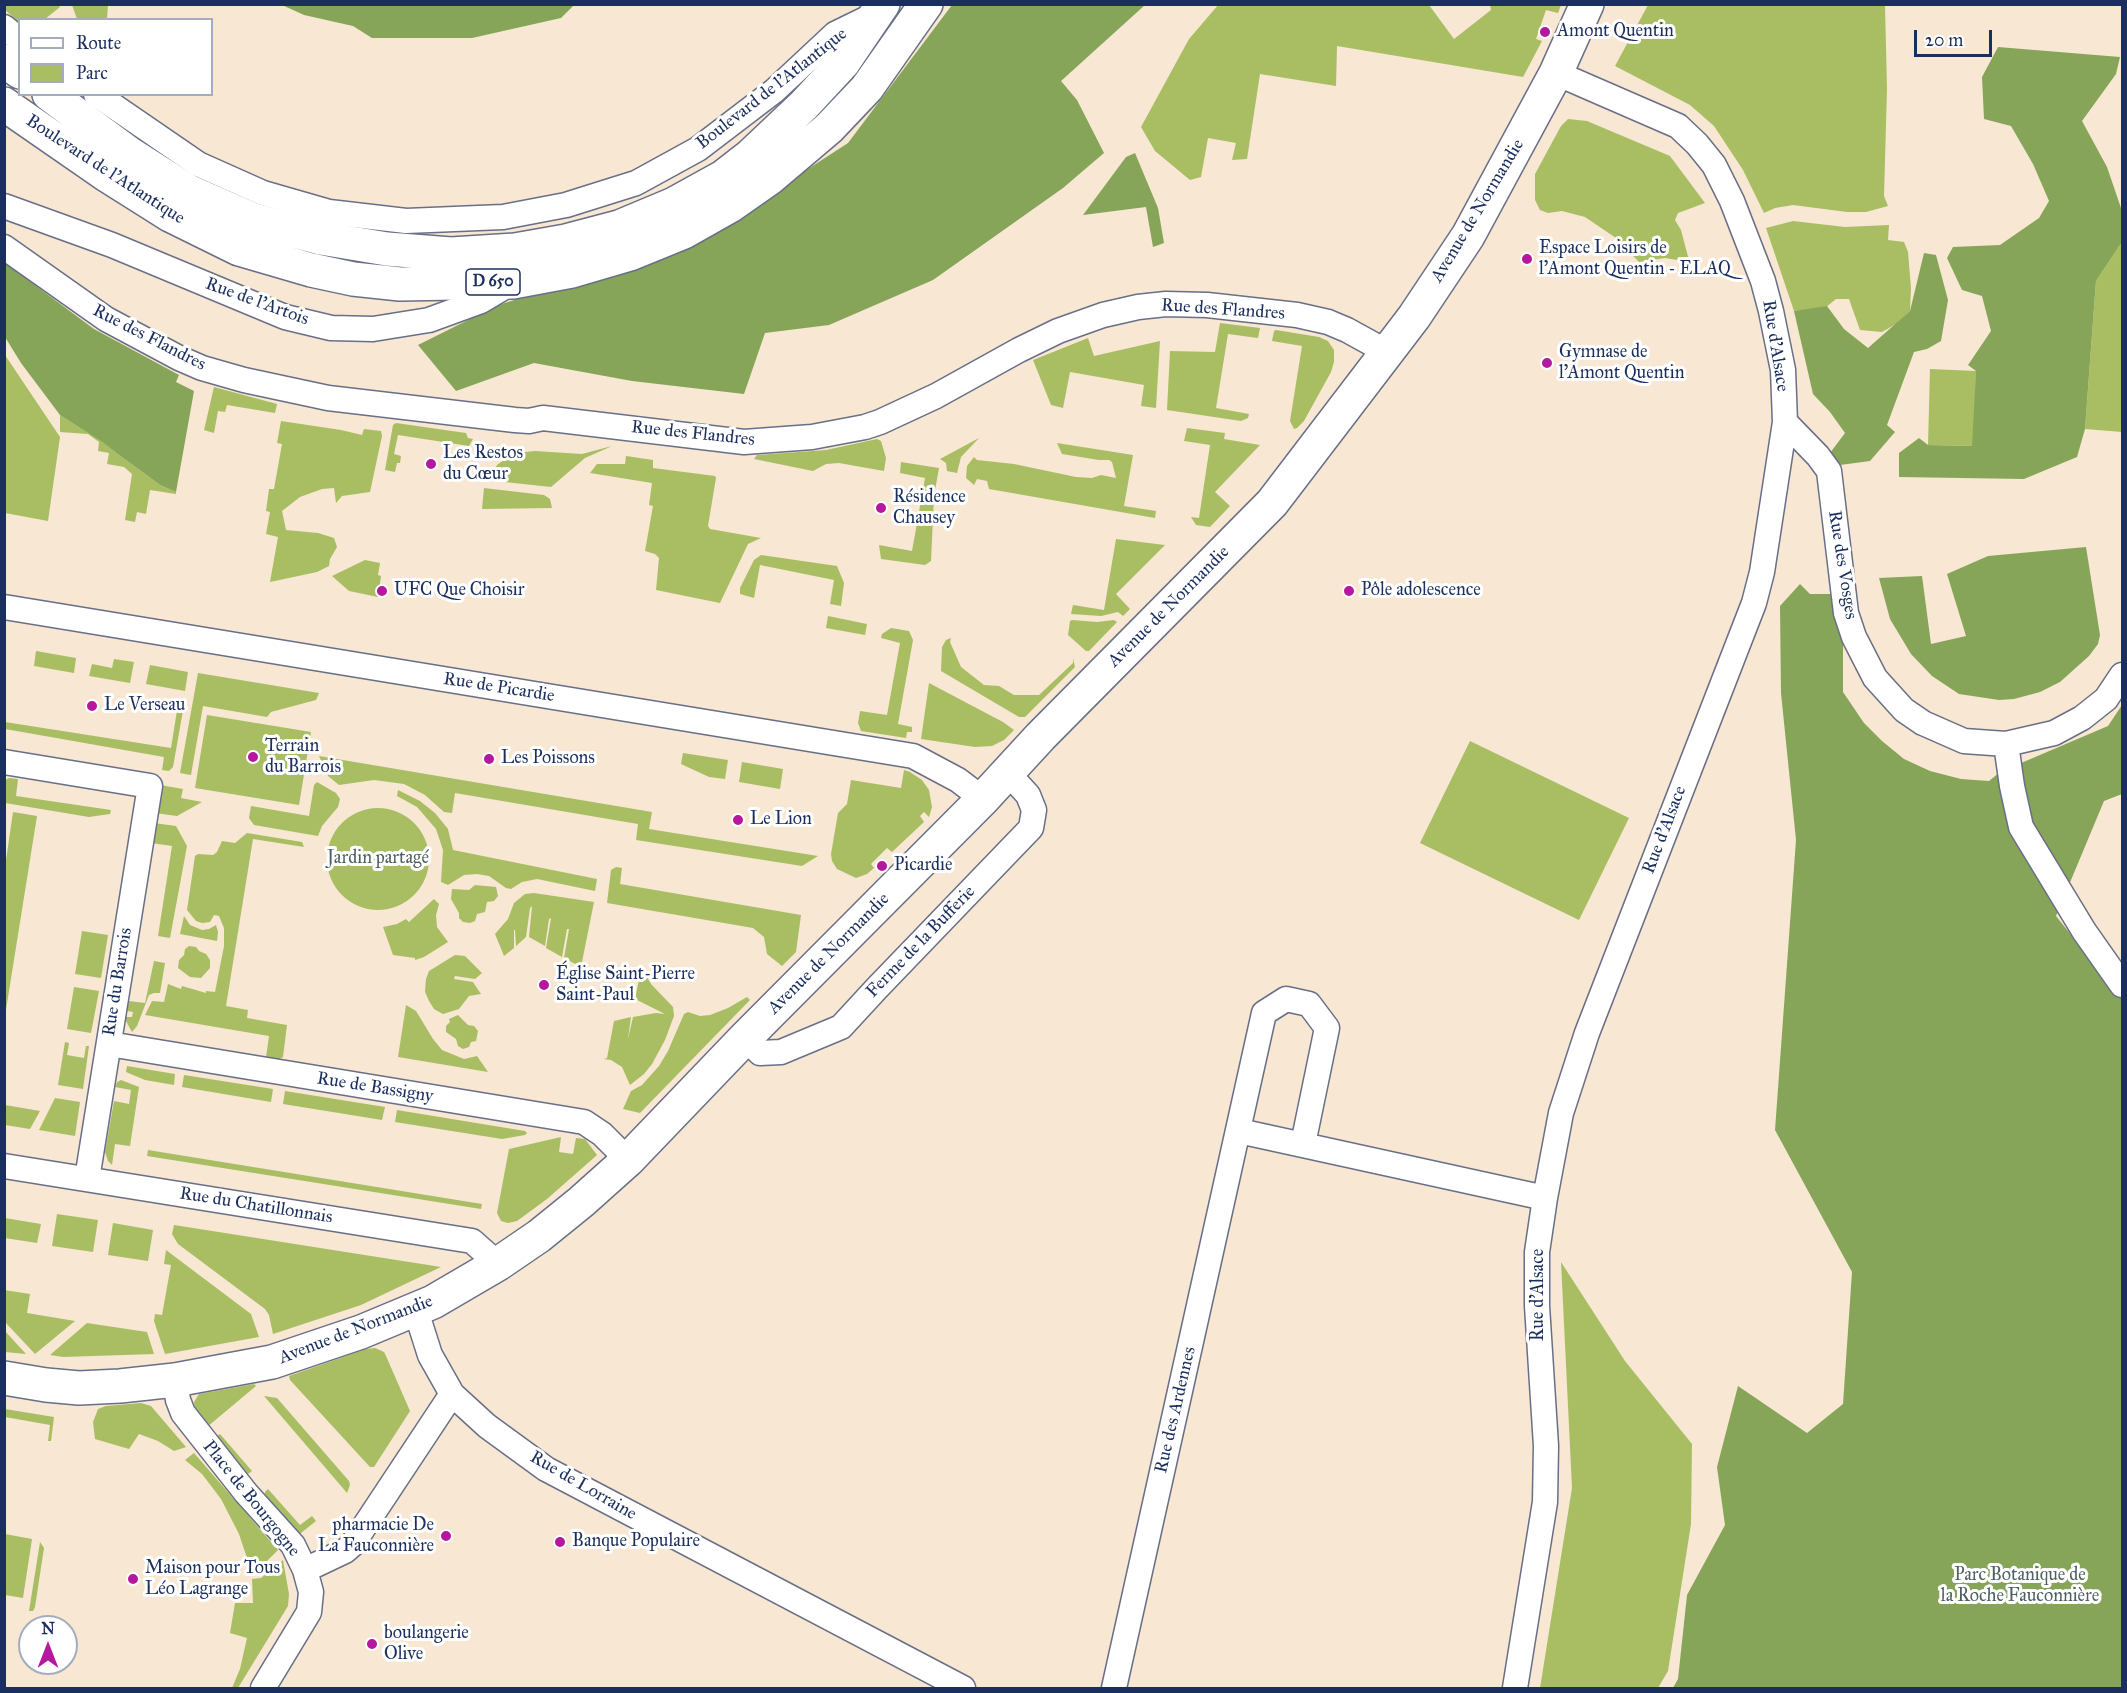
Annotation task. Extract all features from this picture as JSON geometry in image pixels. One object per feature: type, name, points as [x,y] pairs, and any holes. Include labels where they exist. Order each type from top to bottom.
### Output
[{"type":"main road","name":"Boulevard de l'Atlantique","points":[[4,104],[105,174],[170,215],[239,249],[311,270],[353,279],[400,284],[513,282],[572,271],[630,254],[684,232],[730,206],[770,178],[837,120],[867,88],[926,4]]},
{"type":"main road","name":"Avenue de Normandie","points":[[4,1378],[79,1388],[120,1386],[175,1380],[272,1362],[327,1345],[416,1311],[453,1292],[539,1236],[628,1160],[745,1038],[1272,503],[1414,317],[1468,236],[1556,73],[1587,4]]},
{"type":"main road","name":"Boulevard de l'Atlantique","points":[[53,96],[130,154],[188,191],[254,220],[321,238],[387,249],[451,254],[515,250],[566,241],[620,227],[674,204],[723,177],[750,156],[804,105],[843,63],[880,9]]},
{"type":"main road","points":[[4,61],[18,71]]},
{"type":"street","name":"Boulevard de l'Atlantique","points":[[99,96],[198,164],[263,192],[329,212],[406,221],[503,217],[566,205],[636,183],[698,149],[774,90],[835,34],[880,9]]},
{"type":"street","points":[[4,27],[18,38]]},
{"type":"street","name":"Rue d'Alsace","points":[[1515,1689],[1545,1502],[1546,1446],[1537,1306],[1537,1252],[1562,1113],[1587,1033],[1754,603],[1762,572],[1785,422],[1783,370],[1772,311],[1732,201],[1714,165],[1697,144],[1677,126],[1556,73]]},
{"type":"street","name":"Rue de l'Artois","points":[[4,206],[112,245],[285,317],[331,328],[373,329],[429,320],[481,301],[513,282]]},
{"type":"street","name":"Rue des Flandres","points":[[4,247],[106,320],[179,358],[202,368],[244,380],[328,398],[529,421],[543,418],[751,442],[812,436],[880,422],[936,396],[1058,331],[1103,315],[1138,307],[1166,304],[1207,305],[1297,315],[1328,322],[1386,352]]},
{"type":"street","name":"Rue des Vosges","points":[[1785,422],[1818,456],[1829,471],[1846,613],[1854,637],[1875,678],[1904,710],[1923,723],[1964,741],[2006,744],[2054,733],[2082,718],[2106,699],[2122,675]]},
{"type":"street","name":"Rue de Picardie","points":[[4,607],[913,756],[958,780],[982,799]]},
{"type":"street","points":[[2006,744],[2021,827],[2084,931],[2122,985]]},
{"type":"street","name":"Rue du Barrois","points":[[4,762],[150,786],[87,1179]]},
{"type":"street","name":"Ferme de la Bufferie","points":[[745,1038],[760,1053],[781,1052],[841,1027],[1031,828],[1034,810],[1028,795],[1007,772]]},
{"type":"street","name":"Rue des Ardennes","points":[[1114,1689],[1239,1131],[1263,1013],[1286,999],[1308,1004],[1327,1028],[1303,1144]]},
{"type":"street","name":"Rue de Bassigny","points":[[109,1044],[584,1122],[602,1134],[628,1160]]},
{"type":"street","points":[[1239,1131],[1545,1198]]},
{"type":"street","name":"Rue du Chatillonnais","points":[[4,1166],[472,1241],[498,1264]]},
{"type":"street","name":"Rue de Lorraine","points":[[416,1311],[430,1355],[452,1394],[488,1426],[546,1469],[963,1689]]},
{"type":"street","name":"Place de Bourgogne","points":[[175,1380],[183,1413],[246,1493],[293,1545],[305,1570],[345,1551],[352,1545],[452,1394]]},
{"type":"street","points":[[263,1689],[309,1612],[311,1592],[305,1570]]},
{"type":"green space","points":[[1219,4],[1429,5],[1454,39],[1491,10],[1490,5],[1561,5],[1558,13],[1546,10],[1536,39],[1542,41],[1523,77],[1337,46],[1336,86],[1260,74],[1247,159],[1232,160],[1236,143],[1208,138],[1201,177],[1190,180],[1155,151],[1141,127],[1189,39]]},
{"type":"green space","points":[[4,5],[59,5],[60,7],[46,18],[18,18],[18,21],[5,10]]},
{"type":"green space","points":[[72,5],[108,5],[107,18],[77,18]]},
{"type":"green space","points":[[282,5],[574,5],[561,18],[472,38],[372,38],[353,26],[304,15]]},
{"type":"green space","points":[[952,5],[1145,5],[1061,81],[1077,100],[1104,153],[1063,188],[933,280],[829,325],[765,333],[744,394],[632,381],[534,363],[456,391],[418,345],[498,305],[686,248],[848,143]]},
{"type":"green space","points":[[1648,5],[1885,5],[1887,89],[1884,196],[1888,206],[1866,212],[1847,212],[1793,205],[1775,208],[1764,213],[1743,170],[1714,126],[1690,105],[1615,66]]},
{"type":"green space","points":[[1998,47],[2120,57],[2116,74],[2082,121],[2107,167],[2122,211],[2122,242],[2096,281],[2085,429],[2077,457],[2024,479],[1899,477],[1899,453],[1919,438],[1928,445],[1972,446],[1976,371],[1968,365],[1991,331],[1982,296],[1962,290],[1947,258],[1953,247],[2000,245],[2039,218],[2049,201],[2033,164],[2011,126],[1984,119],[1982,77]]},
{"type":"green space","points":[[1568,119],[1587,121],[1670,156],[1705,203],[1678,213],[1675,220],[1681,230],[1691,268],[1677,260],[1665,258],[1639,262],[1616,238],[1585,217],[1562,211],[1548,213],[1540,210],[1535,200],[1535,174],[1561,126]]},
{"type":"green space","points":[[1135,153],[1158,208],[1164,243],[1153,247],[1146,207],[1083,215],[1126,157]]},
{"type":"green space","points":[[1793,221],[1845,227],[1889,225],[1888,240],[1904,242],[1908,252],[1910,311],[1896,324],[1882,332],[1860,330],[1849,299],[1836,299],[1825,308],[1794,311],[1766,228]]},
{"type":"green space","points":[[2122,242],[2122,432],[2085,429],[2096,281]]},
{"type":"green space","points":[[1924,253],[1936,255],[1948,300],[1941,341],[1927,349],[1914,352],[1887,425],[1895,432],[1870,461],[1840,465],[1830,453],[1845,433],[1813,394],[1794,311],[1827,306],[1844,329],[1868,348],[1910,311]]},
{"type":"green space","points":[[5,263],[94,329],[179,375],[176,382],[194,391],[176,492],[160,485],[104,443],[60,415],[21,363],[5,337]]},
{"type":"green space","points":[[1220,323],[1260,328],[1258,338],[1228,334],[1216,408],[1249,414],[1248,418],[1241,421],[1167,410],[1170,351],[1215,352]]},
{"type":"green space","points":[[1276,330],[1319,337],[1328,341],[1334,350],[1331,372],[1304,421],[1294,429],[1290,421],[1302,346],[1272,341]]},
{"type":"green space","points":[[1088,338],[1094,356],[1160,341],[1156,408],[1141,406],[1144,385],[1070,372],[1063,408],[1051,405],[1033,360]]},
{"type":"green space","points":[[5,355],[60,437],[48,521],[5,513]]},
{"type":"green space","points":[[1930,369],[1976,371],[1974,446],[1928,445]]},
{"type":"green space","points":[[214,387],[277,404],[275,413],[227,405],[225,412],[218,411],[214,433],[204,430]]},
{"type":"green space","points":[[60,415],[105,443],[160,485],[176,494],[150,490],[146,514],[137,512],[135,522],[125,520],[132,474],[124,467],[107,464],[109,453],[98,451],[99,442],[88,434],[60,432]]},
{"type":"green space","points":[[281,421],[362,435],[364,429],[381,431],[382,436],[370,492],[342,496],[336,503],[334,488],[322,489],[300,497],[282,511],[286,530],[318,533],[334,538],[337,547],[329,566],[317,572],[270,582],[278,537],[266,534],[270,512],[266,511],[269,489],[274,489],[282,444],[277,443]]},
{"type":"green space","points":[[396,423],[466,433],[468,438],[473,439],[469,446],[398,435],[394,454],[401,456],[400,463],[397,463],[395,472],[385,470],[393,425]]},
{"type":"green space","points":[[1187,428],[1225,433],[1224,439],[1260,445],[1215,492],[1230,506],[1210,527],[1196,525],[1191,517],[1199,518],[1210,445],[1184,441]]},
{"type":"green space","points":[[979,438],[961,457],[957,473],[947,471],[946,463],[940,459]]},
{"type":"green space","points":[[877,439],[881,441],[886,458],[884,471],[839,463],[826,464],[813,471],[754,459],[757,455],[826,450]]},
{"type":"green space","points":[[1057,443],[1133,455],[1124,506],[1156,511],[1155,518],[989,489],[987,481],[977,479],[974,485],[966,478],[967,466],[974,457],[977,460],[1014,464],[1076,477],[1092,478],[1101,475],[1116,478],[1112,462],[1109,460],[1062,454]]},
{"type":"green space","points":[[612,446],[585,458],[551,487],[486,480],[498,464],[515,453],[535,451],[582,454]]},
{"type":"green space","points":[[626,456],[653,460],[653,468],[715,476],[708,526],[710,529],[761,538],[748,544],[720,603],[656,590],[659,558],[645,551],[653,506],[649,505],[652,483],[590,473],[597,464],[625,464]]},
{"type":"green space","points":[[901,462],[939,468],[934,496],[931,561],[925,565],[881,559],[879,545],[912,551],[925,478],[900,473]]},
{"type":"green space","points":[[484,488],[544,495],[550,499],[552,508],[482,509]]},
{"type":"green space","points":[[1116,539],[1165,545],[1116,594],[1130,609],[1123,616],[1118,612],[1101,616],[1071,614],[1073,605],[1104,610]]},
{"type":"green space","points":[[2086,547],[2100,635],[2098,644],[2089,656],[2060,682],[2040,692],[2014,699],[1999,700],[1959,694],[1932,676],[1911,654],[1890,619],[1879,578],[1922,576],[1931,644],[1966,636],[1947,574],[1988,556]]},
{"type":"green space","points":[[761,555],[837,566],[844,583],[841,606],[830,604],[834,580],[760,565],[754,598],[740,594],[740,588],[754,560]]},
{"type":"green space","points":[[365,560],[380,563],[378,597],[349,591],[332,576]]},
{"type":"green space","name":"Parc Botanique de la Roche Fauconnière","points":[[1800,584],[1810,594],[1833,594],[1843,637],[1843,692],[1864,723],[1904,759],[1930,771],[1961,779],[1989,781],[2000,772],[2108,726],[2122,705],[2122,794],[2104,801],[2056,916],[2122,999],[2122,1688],[1673,1688],[1678,1679],[1687,1595],[1725,1525],[1717,1467],[1738,1386],[1807,1433],[1843,1404],[1852,1272],[1775,1130],[1796,840],[1781,693],[1780,606]]},
{"type":"green space","points":[[828,616],[867,624],[865,635],[826,628]]},
{"type":"green space","points":[[1072,620],[1097,622],[1114,620],[1117,622],[1089,651],[1086,651],[1068,635]]},
{"type":"green space","points":[[891,628],[909,631],[913,640],[898,724],[912,727],[912,732],[907,732],[906,738],[861,731],[858,723],[860,711],[887,715],[900,643],[881,638],[882,634]]},
{"type":"green space","points":[[951,638],[950,642],[961,667],[984,685],[999,686],[1014,695],[1039,695],[1073,663],[1073,658],[1075,667],[1025,717],[1019,717],[941,671],[942,647],[946,640]]},
{"type":"green space","points":[[36,651],[76,658],[74,673],[34,666]]},
{"type":"green space","points":[[114,659],[134,662],[130,683],[89,676],[92,664],[112,668]]},
{"type":"green space","points":[[150,665],[188,672],[185,691],[146,684]]},
{"type":"green space","points":[[198,673],[319,693],[316,700],[271,712],[267,717],[203,706],[191,775],[180,773]]},
{"type":"green space","points":[[929,683],[1014,730],[1004,740],[992,746],[975,747],[921,739]]},
{"type":"green space","points":[[179,698],[185,699],[173,767],[169,771],[162,770],[164,757],[5,729],[5,722],[171,748]]},
{"type":"green space","name":"Terrain du Barrois","points":[[207,715],[311,732],[299,805],[195,788]]},
{"type":"green space","points":[[1470,741],[1629,818],[1579,920],[1420,843]]},
{"type":"green space","points":[[683,753],[728,760],[725,779],[709,777],[681,764]]},
{"type":"green space","points":[[319,756],[652,812],[649,829],[818,856],[802,866],[636,840],[638,824],[455,793],[452,813],[444,812],[425,795],[404,784],[374,780],[339,785],[328,776]]},
{"type":"green space","points":[[742,762],[783,769],[780,789],[739,782]]},
{"type":"green space","points":[[904,770],[922,780],[929,790],[932,807],[929,817],[924,812],[920,816],[924,822],[892,852],[887,848],[871,864],[874,868],[867,874],[856,878],[837,869],[831,854],[838,813],[847,804],[851,780],[901,788]]},
{"type":"green space","points":[[18,779],[16,796],[111,810],[110,814],[89,817],[5,803],[5,780]]},
{"type":"green space","points":[[317,782],[336,793],[340,799],[338,807],[322,826],[318,836],[254,825],[249,818],[251,806],[309,816],[314,785]]},
{"type":"green space","points":[[160,785],[183,789],[181,798],[202,802],[177,816],[155,813]]},
{"type":"green space","points":[[398,790],[420,801],[435,813],[448,829],[453,850],[597,879],[595,891],[537,879],[522,882],[511,889],[489,876],[477,874],[464,875],[448,885],[441,882],[443,850],[436,829],[417,807],[397,796]]},
{"type":"green space","name":"Jardin partagé","points":[[378,808],[397,812],[414,823],[425,840],[429,859],[425,878],[414,895],[397,906],[378,910],[359,906],[342,895],[331,878],[327,859],[331,840],[342,823],[359,812]]},
{"type":"green space","points":[[13,812],[37,816],[5,1016],[5,867]]},
{"type":"green space","points":[[154,823],[176,826],[187,846],[170,938],[158,936],[172,846],[151,843]]},
{"type":"green space","points":[[247,833],[302,842],[304,847],[253,839],[226,1006],[248,1010],[247,1018],[287,1025],[283,1057],[280,1059],[266,1057],[269,1036],[145,1015],[152,1001],[164,1002],[168,984],[181,989],[182,986],[206,993],[206,991],[215,992],[224,946],[224,928],[219,916],[214,915],[210,922],[202,923],[196,921],[187,910],[195,856],[198,854],[213,855],[222,841],[235,843]]},
{"type":"green space","points":[[616,867],[622,868],[620,884],[801,915],[796,952],[782,966],[767,954],[764,937],[753,928],[607,903],[611,870]]},
{"type":"green space","points":[[475,885],[496,887],[498,896],[494,901],[487,902],[485,912],[477,914],[475,921],[463,922],[451,899],[452,889],[469,890]]},
{"type":"green space","points":[[534,893],[594,902],[581,967],[564,958],[569,929],[567,929],[562,957],[546,948],[551,918],[545,946],[529,937],[532,906],[526,937],[516,946],[514,930],[514,948],[504,956],[495,934],[508,919],[514,903],[525,894]]},
{"type":"green space","points":[[434,899],[439,904],[436,915],[437,927],[448,942],[415,960],[415,958],[393,955],[383,927],[406,919],[409,922]]},
{"type":"green space","points":[[184,916],[190,925],[202,930],[216,925],[217,941],[180,934]]},
{"type":"green space","points":[[82,931],[108,935],[101,978],[75,974]]},
{"type":"green space","points":[[189,946],[196,947],[210,960],[210,968],[201,978],[190,977],[178,968],[179,960]]},
{"type":"green space","points":[[455,955],[465,956],[482,973],[475,979],[455,976],[454,979],[473,982],[481,994],[469,996],[459,1009],[443,1014],[434,1009],[429,1001],[425,992],[426,979],[429,971]]},
{"type":"green space","points":[[154,961],[165,963],[160,993],[149,995],[137,1026],[132,1032],[126,1021],[126,1017],[132,1017],[133,1012],[127,1011],[129,1001],[145,1003]]},
{"type":"green space","points":[[645,973],[651,984],[673,1007],[674,1016],[665,1040],[652,1064],[630,1085],[622,1067],[611,1060],[604,1059],[607,1058],[614,1021],[631,1017],[628,1039],[633,1017],[656,1013],[665,1014],[635,999],[640,975]]},
{"type":"green space","points":[[74,987],[99,991],[91,1033],[67,1029]]},
{"type":"green space","points":[[747,997],[750,1000],[640,1113],[623,1109],[631,1091],[642,1085],[659,1066],[684,1014],[688,1012],[700,1016],[710,1015]]},
{"type":"green space","points":[[406,1005],[416,1011],[442,1050],[464,1059],[477,1056],[488,1072],[398,1057]]},
{"type":"green space","points":[[458,1015],[478,1031],[476,1041],[463,1049],[458,1046],[456,1039],[446,1032],[449,1019]]},
{"type":"green space","points":[[65,1042],[69,1043],[67,1055],[84,1058],[86,1046],[89,1046],[83,1089],[58,1085]]},
{"type":"green space","points":[[127,1066],[175,1074],[174,1085],[145,1080],[126,1072]]},
{"type":"green space","points":[[184,1075],[273,1089],[271,1102],[182,1087]]},
{"type":"green space","points":[[121,1080],[139,1087],[130,1146],[115,1144],[112,1165],[105,1152],[114,1101],[129,1104],[131,1090],[115,1087]]},
{"type":"green space","points":[[285,1091],[385,1107],[382,1120],[283,1104]]},
{"type":"green space","points":[[55,1098],[80,1102],[75,1136],[39,1130]]},
{"type":"green space","points":[[5,1105],[40,1111],[30,1129],[5,1125]]},
{"type":"green space","points":[[397,1110],[527,1133],[502,1139],[395,1122]]},
{"type":"green space","points":[[561,1137],[559,1152],[573,1154],[576,1138],[585,1139],[597,1155],[547,1199],[517,1221],[508,1223],[501,1221],[497,1213],[509,1149]]},
{"type":"green space","points":[[148,1150],[482,1204],[481,1209],[147,1156]]},
{"type":"green space","points":[[57,1214],[98,1220],[93,1252],[52,1246]]},
{"type":"green space","points":[[5,1218],[41,1224],[37,1243],[5,1238]]},
{"type":"green space","points":[[113,1223],[153,1230],[148,1261],[108,1255]]},
{"type":"green space","points":[[174,1225],[441,1267],[361,1305],[273,1334],[269,1315],[265,1309],[178,1244],[172,1234]]},
{"type":"green space","points":[[166,1250],[251,1314],[259,1337],[165,1354],[154,1321],[155,1314],[162,1315],[171,1265],[164,1264]]},
{"type":"green space","points":[[1561,1262],[1625,1361],[1692,1444],[1691,1524],[1668,1671],[1658,1688],[1540,1688],[1572,1488]]},
{"type":"green space","points":[[4,1290],[30,1294],[27,1313],[75,1321],[35,1354],[5,1322]]},
{"type":"green space","points":[[87,1323],[147,1332],[154,1354],[63,1357],[50,1355]]},
{"type":"green space","points":[[5,1331],[26,1354],[5,1352]]},
{"type":"green space","points":[[375,1348],[384,1352],[410,1411],[374,1467],[370,1467],[290,1380],[289,1376],[366,1349]]},
{"type":"green space","points":[[254,1384],[256,1386],[207,1427],[195,1410],[194,1402],[199,1394]]},
{"type":"green space","points":[[264,1396],[277,1398],[349,1481],[347,1493]]},
{"type":"green space","points":[[141,1403],[151,1406],[186,1447],[174,1451],[158,1441],[139,1434],[129,1449],[95,1439],[93,1422],[98,1409],[106,1406]]},
{"type":"green space","points":[[5,1409],[54,1417],[51,1441],[48,1441],[50,1425],[5,1417]]},
{"type":"green space","points":[[220,1434],[252,1471],[245,1474],[212,1440]]},
{"type":"green space","points":[[194,1453],[278,1550],[259,1569],[251,1570],[239,1534],[221,1499],[202,1474],[185,1460]]},
{"type":"green space","points":[[268,1489],[300,1525],[312,1516],[316,1521],[296,1537],[264,1500]]},
{"type":"green space","points":[[5,1534],[32,1539],[23,1598],[5,1595]]},
{"type":"green space","points":[[40,1542],[44,1548],[35,1607],[33,1611],[29,1611]]},
{"type":"green space","points":[[283,1560],[289,1594],[288,1606],[238,1688],[232,1688],[240,1669],[247,1638],[230,1633],[235,1603],[253,1603],[252,1579],[261,1578]]},
{"type":"place","name":"Amont Quentin","points":[[1545,32]]},
{"type":"place","name":"Espace Loisirs de l'Amont Quentin - ELAQ","points":[[1527,259]]},
{"type":"place","name":"Gymnase de l'Amont Quentin","points":[[1547,363]]},
{"type":"place","name":"Les Restos du Cœur","points":[[431,464]]},
{"type":"place","name":"Résidence Chausey","points":[[881,508]]},
{"type":"place","name":"UFC Que Choisir","points":[[382,591]]},
{"type":"place","name":"Pôle adolescence","points":[[1349,591]]},
{"type":"place","name":"Le Verseau","points":[[92,706]]},
{"type":"place","name":"Terrain du Barrois","points":[[253,757]]},
{"type":"place","name":"Les Poissons","points":[[489,759]]},
{"type":"place","name":"Le Lion","points":[[738,820]]},
{"type":"place","name":"Picardie","points":[[882,866]]},
{"type":"place","name":"Église Saint-Pierre Saint-Paul","points":[[544,985]]},
{"type":"place","name":"pharmacie De La Fauconnière","points":[[446,1536]]},
{"type":"place","name":"Banque Populaire","points":[[560,1542]]},
{"type":"place","name":"Maison pour Tous Léo Lagrange","points":[[133,1579]]},
{"type":"place","name":"boulangerie Olive","points":[[372,1644]]}]
